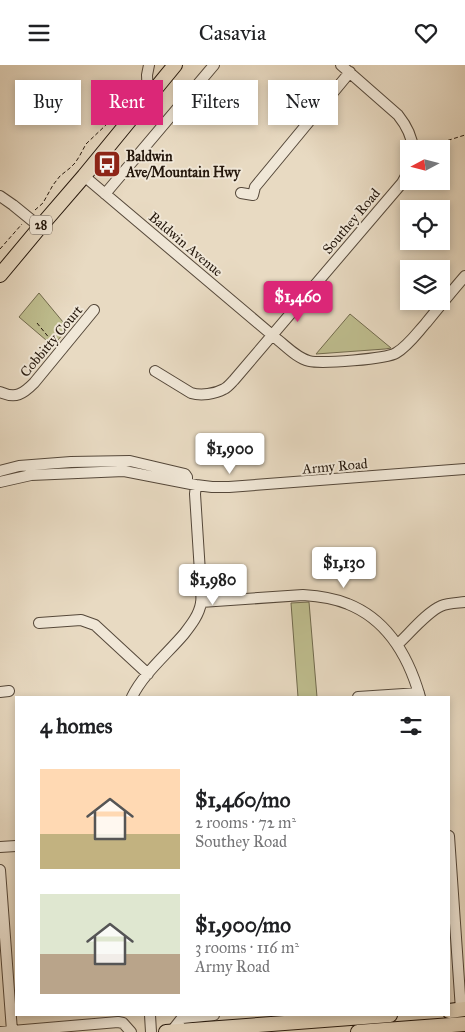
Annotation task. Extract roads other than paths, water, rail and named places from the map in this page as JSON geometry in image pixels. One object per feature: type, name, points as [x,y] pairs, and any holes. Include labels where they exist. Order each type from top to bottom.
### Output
[{"type":"main road","name":"28","points":[[162,80],[170,70]]},
{"type":"main road","name":"28","points":[[0,275],[125,125]]},
{"type":"main road","points":[[358,1032],[407,1030],[464,1024],[458,1010]]},
{"type":"main road","points":[[166,1032],[266,1029],[373,1016],[374,1031]]},
{"type":"street","points":[[147,80],[151,65],[156,71],[170,70]]},
{"type":"street","points":[[105,194],[214,65]]},
{"type":"street","points":[[341,65],[398,115],[413,140]]},
{"type":"street","points":[[241,193],[252,195],[254,187],[350,73]]},
{"type":"street","name":"Baldwin Avenue","points":[[84,176],[272,335],[299,357],[308,361],[320,362],[395,354],[420,330],[465,275]]},
{"type":"street","name":"Southey Road","points":[[155,371],[191,393],[202,395],[225,389],[400,185]]},
{"type":"street","points":[[0,196],[40,227]]},
{"type":"street","name":"Cobbitty Court","points":[[0,392],[7,395],[17,395],[26,391],[94,310]]},
{"type":"street","points":[[0,471],[19,466],[71,462],[130,461],[185,474],[187,477],[195,494],[200,608],[192,625],[141,682],[133,696]]},
{"type":"street","name":"Army Road","points":[[0,481],[31,475],[124,471],[191,484],[229,487],[465,469]]},
{"type":"street","points":[[201,602],[303,595],[319,596],[349,604],[374,619],[398,644],[407,661],[419,695],[388,696]]},
{"type":"street","points":[[398,644],[441,606],[465,602]]},
{"type":"street","points":[[39,623],[81,620],[95,625],[148,674]]},
{"type":"street","points":[[0,847],[15,846]]},
{"type":"street","points":[[450,868],[458,1010]]},
{"type":"street","points":[[0,870],[3,937],[12,1031]]},
{"type":"street","points":[[150,1016],[151,1032]]},
{"type":"street","points":[[171,1032],[182,1019],[201,1016]]},
{"type":"street","points":[[0,1032],[118,1022],[123,1023],[131,1032]]},
{"type":"place","name":"Baldwin Ave/Mountain Hwy","points":[[107,164]]}]
